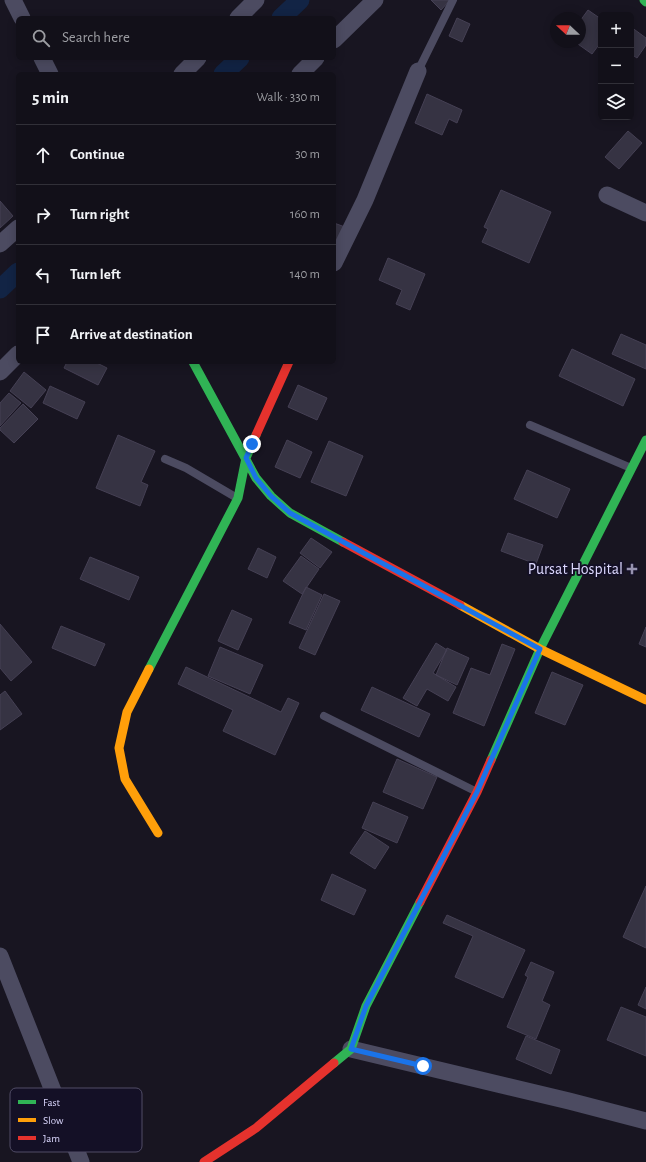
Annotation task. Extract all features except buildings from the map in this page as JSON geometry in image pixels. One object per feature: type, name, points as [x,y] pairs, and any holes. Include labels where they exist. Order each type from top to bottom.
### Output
[{"type":"street","points":[[13,0],[21,16]]},
{"type":"street","points":[[240,16],[256,0]]},
{"type":"street","points":[[336,38],[375,0]]},
{"type":"street","points":[[43,60],[49,72]]},
{"type":"street","points":[[184,72],[196,60]]},
{"type":"street","points":[[302,72],[314,60]]},
{"type":"street","points":[[336,259],[364,200],[418,71]]},
{"type":"street","points":[[608,195],[646,213]]},
{"type":"street","points":[[0,244],[16,230]]},
{"type":"street","points":[[0,372],[16,356]]},
{"type":"street","points":[[194,364],[256,478],[271,496],[290,513],[540,649],[646,700]]},
{"type":"street","points":[[158,833],[125,780],[119,748],[127,712],[238,498],[246,458],[288,364]]},
{"type":"street","points":[[204,1162],[256,1128],[351,1049],[366,1006],[477,792],[540,649],[646,440]]},
{"type":"street","points":[[0,956],[52,1088]]},
{"type":"street","points":[[351,1049],[646,1120]]},
{"type":"street","points":[[77,1152],[81,1162]]},
{"type":"lane","points":[[418,71],[453,0]]},
{"type":"lane","points":[[530,425],[632,468]]},
{"type":"lane","points":[[165,460],[186,468],[238,498]]},
{"type":"lane","points":[[324,716],[477,792]]},
{"type":"waterway","points":[[283,16],[300,0]]},
{"type":"waterway","points":[[225,72],[238,60]]},
{"type":"waterway","points":[[0,289],[16,274]]},
{"type":"traffic: fast","points":[[194,364],[256,478],[271,496],[290,513],[343,542]]},
{"type":"traffic: fast","points":[[149,669],[238,498],[246,458],[256,435]]},
{"type":"traffic: fast","points":[[491,760],[540,649],[646,440]]},
{"type":"traffic: fast","points":[[334,1063],[351,1049],[366,1006],[420,902]]},
{"type":"traffic: slow","points":[[460,605],[540,649],[646,700]]},
{"type":"traffic: slow","points":[[149,669],[127,712],[119,748],[125,779],[158,833]]},
{"type":"traffic: jam","points":[[256,435],[288,364]]},
{"type":"traffic: jam","points":[[343,542],[460,605]]},
{"type":"traffic: jam","points":[[420,902],[477,792],[491,760]]},
{"type":"traffic: jam","points":[[204,1162],[256,1128],[334,1063]]},
{"type":"place","name":"Pursat Hospital","points":[[632,569]]},
{"type":"route","points":[[252,444],[246,458],[256,478],[271,496],[290,513],[540,649],[477,792],[366,1006],[351,1049],[423,1066]]}]
